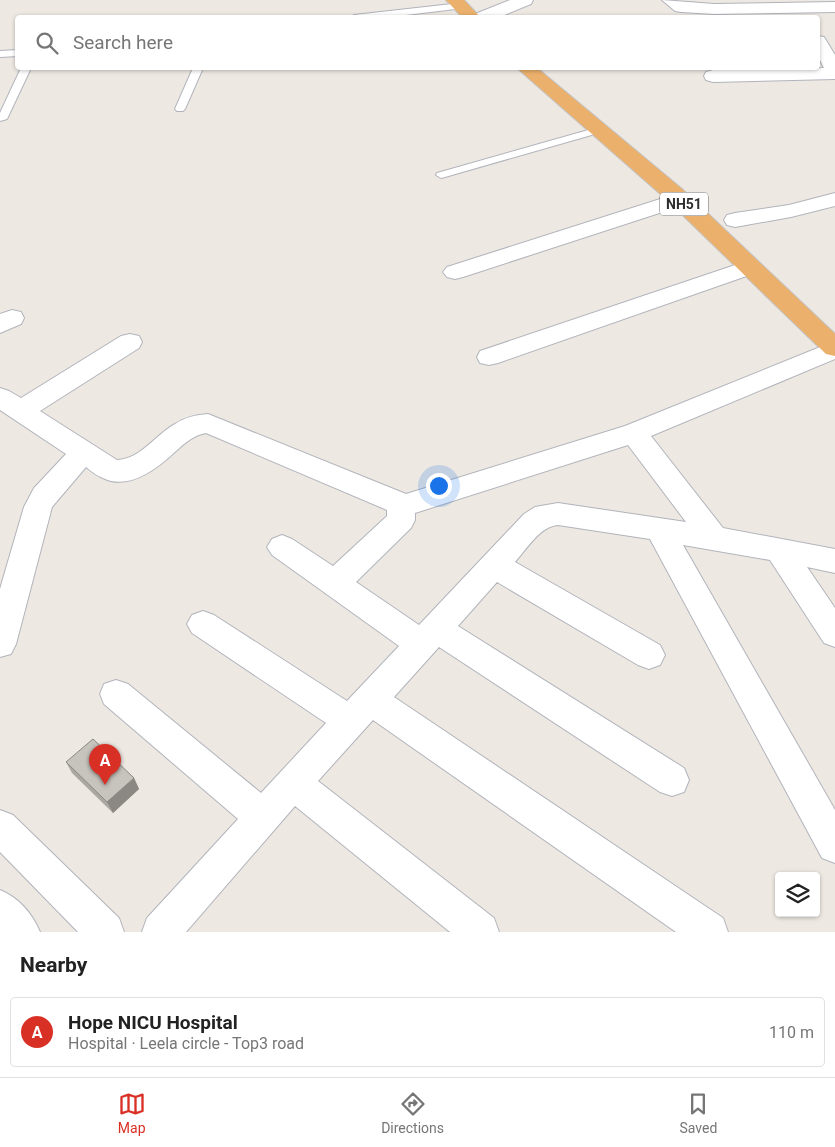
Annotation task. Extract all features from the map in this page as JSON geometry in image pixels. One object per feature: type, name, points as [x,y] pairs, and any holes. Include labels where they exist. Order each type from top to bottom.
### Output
[{"type":"highway","name":"NH51","points":[[528,70],[679,199],[835,349]]},
{"type":"street","points":[[488,15],[526,0]]},
{"type":"street","points":[[670,0],[681,7],[714,9],[835,7]]},
{"type":"street","points":[[820,40],[835,38]]},
{"type":"street","points":[[713,76],[835,71],[820,44]]},
{"type":"street","points":[[455,272],[679,199]]},
{"type":"street","points":[[735,220],[791,211],[835,199]]},
{"type":"street","points":[[489,356],[750,267]]},
{"type":"street","points":[[130,342],[10,404],[112,471],[130,471],[192,426],[208,423],[396,502],[401,507],[401,520],[334,584]]},
{"type":"street","points":[[401,507],[634,433],[835,349]]},
{"type":"street","points":[[634,433],[714,538]]},
{"type":"street","points":[[0,644],[38,507],[44,496],[84,452]]},
{"type":"street","points":[[161,932],[293,783],[494,564],[534,522],[545,515],[558,514],[659,529],[835,561]]},
{"type":"street","points":[[659,529],[835,845]]},
{"type":"street","points":[[282,547],[334,584],[429,636],[672,780]]},
{"type":"street","points":[[779,550],[835,634]]},
{"type":"street","points":[[494,564],[649,654]]},
{"type":"street","points":[[203,624],[360,710],[709,932]]},
{"type":"street","points":[[116,694],[263,817]]},
{"type":"street","points":[[293,783],[480,932]]},
{"type":"street","points":[[0,828],[105,932]]},
{"type":"street","points":[[0,910],[21,932]]},
{"type":"lane","points":[[386,15],[462,8]]},
{"type":"lane","points":[[0,54],[15,53]]},
{"type":"lane","points":[[2,119],[25,70]]},
{"type":"lane","points":[[180,109],[197,70]]},
{"type":"lane","points":[[441,175],[599,130]]},
{"type":"building","points":[[93,739],[134,778],[107,802],[66,762]]},
{"type":"place","name":"Hope NICU Hospital","points":[[105,785]]}]
